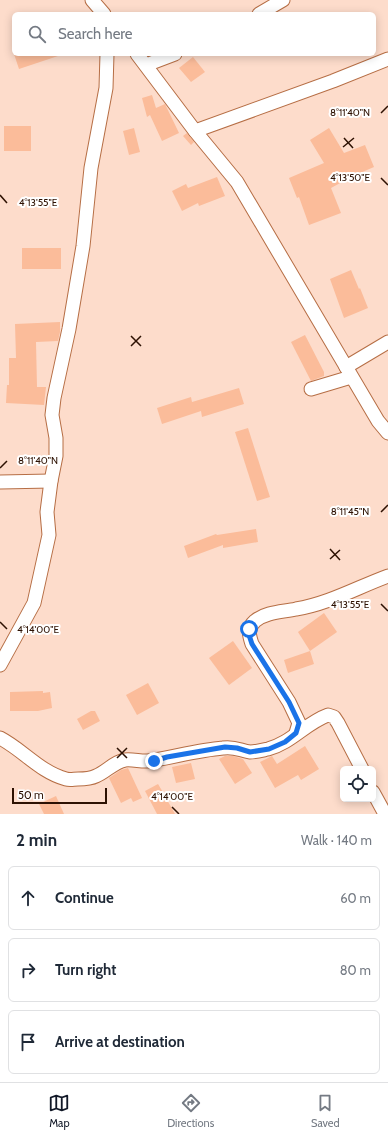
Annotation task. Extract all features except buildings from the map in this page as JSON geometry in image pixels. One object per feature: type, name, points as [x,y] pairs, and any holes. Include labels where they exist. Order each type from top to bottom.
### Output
[{"type":"street","points":[[92,0],[101,12]]},
{"type":"street","points":[[262,12],[283,0]]},
{"type":"street","points":[[0,665],[34,603],[49,535],[47,512],[56,456],[56,438],[52,415],[54,398],[69,329],[83,246],[91,168],[106,88],[107,56]]},
{"type":"street","points":[[139,56],[195,131],[236,182],[378,422],[388,433]]},
{"type":"street","points":[[146,65],[170,56]]},
{"type":"street","points":[[195,131],[333,82],[388,60]]},
{"type":"street","points":[[311,389],[349,372],[388,342]]},
{"type":"street","points":[[0,482],[51,480]]},
{"type":"street","points":[[296,733],[299,723],[289,702],[252,644],[249,629],[254,622],[263,616],[314,606],[388,576]]},
{"type":"street","points":[[0,738],[13,745],[40,767],[56,776],[68,780],[88,779],[97,776],[118,762],[125,760],[143,762],[154,761],[167,757],[225,747],[237,748],[250,752],[269,749],[285,742],[296,733],[320,718],[328,715],[334,717],[348,739],[361,766]]},
{"type":"street","points":[[376,798],[385,814]]},
{"type":"route","points":[[154,761],[167,757],[225,747],[237,748],[250,752],[269,749],[285,742],[296,733],[299,723],[289,702],[252,644],[249,629]]}]
